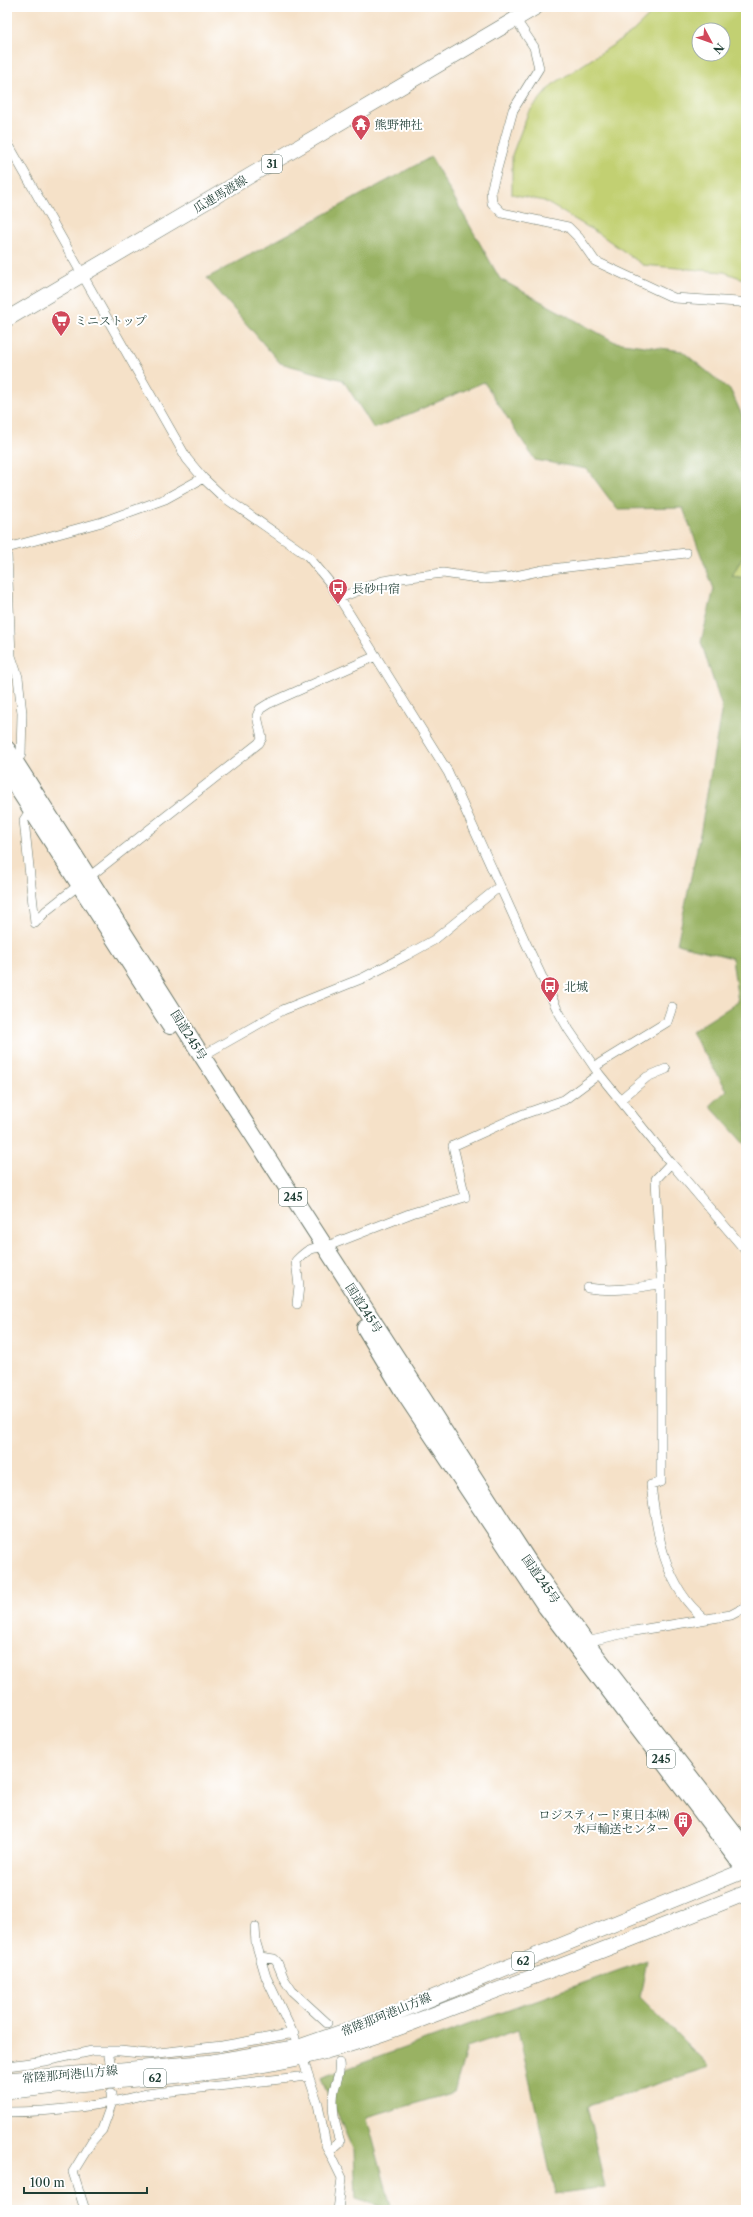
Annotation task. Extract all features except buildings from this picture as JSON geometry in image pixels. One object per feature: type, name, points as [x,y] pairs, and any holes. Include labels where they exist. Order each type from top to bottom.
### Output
[{"type":"highway","name":"国道245号","points":[[10,761],[30,811],[83,881],[202,1056],[319,1247]]},
{"type":"highway","name":"国道245号","points":[[10,761],[83,881],[319,1247],[530,1564],[581,1644],[746,1871]]},
{"type":"highway","name":"国道245号","points":[[581,1644],[746,1849]]},
{"type":"main road","name":"瓜連馬渡線","points":[[7,319],[536,7]]},
{"type":"main road","name":"常陸那珂港山方線","points":[[7,2092],[83,2083],[213,2073],[388,2016],[746,1871]]},
{"type":"main road","name":"常陸那珂港山方線","points":[[7,2080],[212,2062],[256,2056],[298,2046],[348,2045],[746,1893]]},
{"type":"street","points":[[516,20],[534,47],[539,68],[513,110],[491,191],[492,203],[502,213],[568,227],[579,238],[595,261],[674,298],[739,302],[746,304]]},
{"type":"street","points":[[7,142],[177,442],[203,478],[232,504],[308,556],[330,583],[448,772],[557,1009],[597,1070],[620,1100],[671,1163],[746,1251]]},
{"type":"street","points":[[7,548],[102,522],[165,499],[203,478]]},
{"type":"street","points":[[339,598],[383,581],[402,578],[443,573],[484,579],[511,577],[543,570],[686,553]]},
{"type":"street","points":[[7,555],[11,656],[18,677],[22,713],[21,755],[10,761]]},
{"type":"street","points":[[30,811],[24,820],[35,923],[46,911],[83,881],[259,743],[262,738],[257,716],[260,709],[268,704],[376,656]]},
{"type":"street","points":[[202,1056],[283,1010],[363,978],[434,940],[500,886]]},
{"type":"street","points":[[297,1304],[299,1286],[296,1261],[307,1250],[412,1213],[465,1197],[454,1146],[514,1118],[564,1100],[597,1070],[667,1022],[672,1007]]},
{"type":"street","points":[[620,1100],[647,1077],[666,1069]]},
{"type":"street","points":[[671,1163],[656,1178],[661,1283],[661,1482],[651,1485],[661,1546],[673,1580],[705,1619]]},
{"type":"street","points":[[588,1288],[607,1291],[638,1288],[661,1283]]},
{"type":"street","points":[[581,1644],[745,1611]]},
{"type":"street","points":[[255,1927],[260,1957],[266,1977],[298,2046],[318,2104],[326,2145],[342,2178],[338,2210]]},
{"type":"street","points":[[260,1957],[274,1959],[292,1991],[327,2023]]},
{"type":"street","points":[[7,2066],[45,2061],[73,2054],[108,2051],[149,2054],[222,2046],[298,2046]]},
{"type":"street","points":[[108,2051],[110,2062]]},
{"type":"street","points":[[329,2152],[340,2142],[334,2121],[334,2090],[340,2076],[339,2063]]},
{"type":"street","points":[[7,2112],[63,2110],[111,2098],[308,2076]]},
{"type":"street","points":[[86,2210],[73,2172],[92,2141],[102,2130],[111,2098]]},
{"type":"green space","points":[[658,7],[746,7],[746,280],[724,272],[643,265],[601,235],[544,201],[512,194],[512,155],[528,113],[552,85],[630,34]]},
{"type":"green space","points":[[431,157],[500,279],[615,342],[682,351],[731,391],[746,424],[746,550],[732,576],[746,578],[746,1146],[710,1106],[727,1090],[691,1032],[738,1002],[732,958],[677,944],[701,829],[722,707],[701,642],[714,589],[683,508],[617,509],[587,469],[535,460],[484,382],[374,429],[343,380],[280,363],[207,278]]},
{"type":"green space","points":[[746,550],[746,578],[732,576]]},
{"type":"green space","points":[[647,1960],[640,1997],[710,2067],[587,2106],[605,2187],[555,2194],[518,2030],[467,2047],[454,2092],[367,2118],[392,2210],[356,2199],[354,2151],[321,2078]]},
{"type":"place","name":"熊野神社","points":[[361,141]]},
{"type":"place","name":"ミニストップ","points":[[61,337]]},
{"type":"place","name":"長砂中宿","points":[[338,605]]},
{"type":"place","name":"北城","points":[[550,1003]]},
{"type":"place","name":"ロジスティード東日本㈱ 水戸輸送センター","points":[[683,1838]]}]
